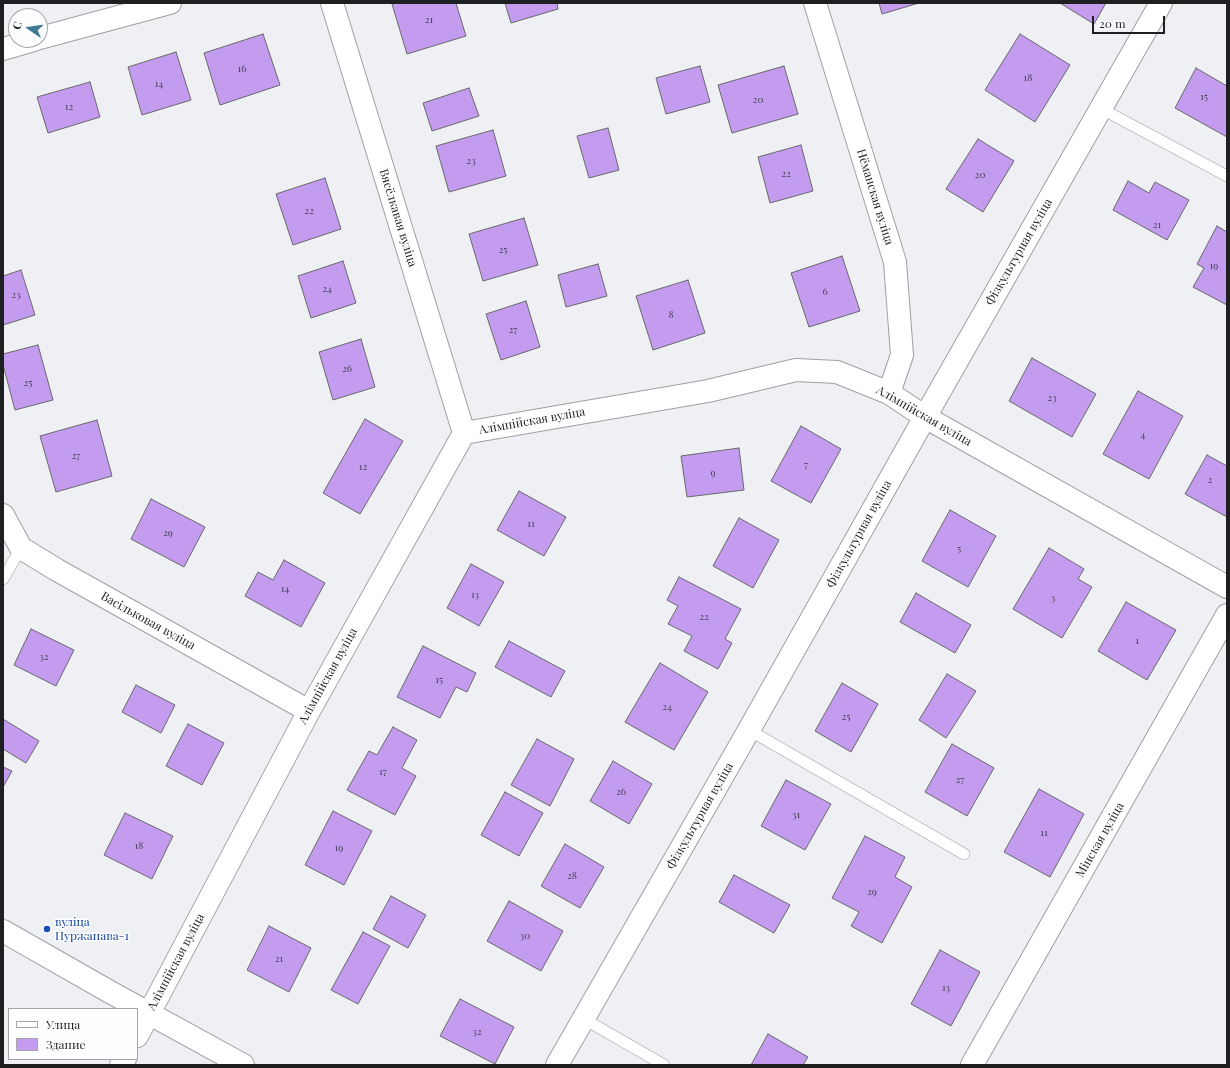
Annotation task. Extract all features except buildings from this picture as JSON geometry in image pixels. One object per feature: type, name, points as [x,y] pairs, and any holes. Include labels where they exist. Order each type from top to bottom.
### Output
[{"type":"street","points":[[48,36],[170,3]]},
{"type":"street","name":"Вясёлкавая вуліца","points":[[332,3],[464,433]]},
{"type":"street","name":"Нёманская вуліца","points":[[816,3],[895,262],[902,355],[889,394]]},
{"type":"street","name":"Фізкультурная вуліца","points":[[558,1065],[749,730],[925,416],[1161,3]]},
{"type":"street","name":"Алімпійская вуліца","points":[[138,1034],[181,956],[308,712],[464,433],[708,391],[796,370],[837,372],[889,394],[925,416],[1227,587]]},
{"type":"street","points":[[3,515],[21,548]]},
{"type":"street","name":"Васільковая вуліца","points":[[21,548],[64,574],[308,712]]},
{"type":"street","name":"Мінская вуліца","points":[[972,1065],[1227,615]]},
{"type":"street","points":[[3,931],[149,1014],[243,1065]]},
{"type":"lane","points":[[1100,108],[1227,176]]},
{"type":"lane","points":[[3,579],[21,548]]},
{"type":"lane","points":[[749,730],[964,854]]},
{"type":"lane","points":[[584,1019],[664,1065]]},
{"type":"place","name":"вуліца Нуржанава-1","points":[[47,929]]}]
